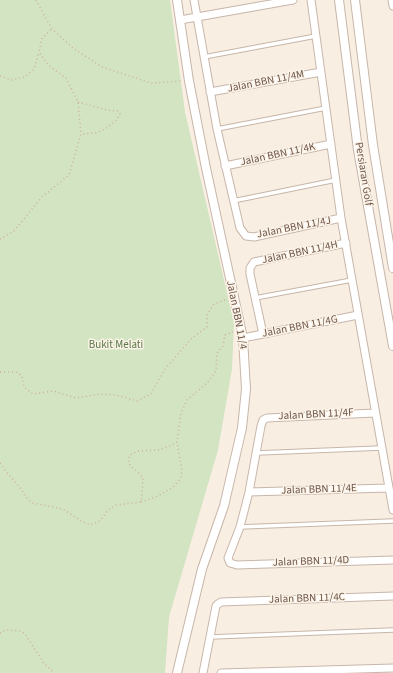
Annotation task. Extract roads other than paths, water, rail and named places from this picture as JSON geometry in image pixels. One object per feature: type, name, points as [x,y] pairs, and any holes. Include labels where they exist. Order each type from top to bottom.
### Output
[{"type":"street","name":"Jalan BBN 11/4","points":[[177,0],[189,81],[233,297],[242,334],[246,389],[242,428],[224,506],[202,569],[177,673]]},
{"type":"street","points":[[194,0],[217,129],[233,202]]},
{"type":"street","points":[[180,20],[293,0]]},
{"type":"street","points":[[311,0],[341,218],[393,510]]},
{"type":"street","name":"Persiaran Golf","points":[[339,0],[358,150],[393,346]]},
{"type":"street","name":"Persiaran Golf","points":[[355,0],[373,145],[393,268]]},
{"type":"street","points":[[392,0],[393,6]]},
{"type":"street","name":"Jalan BBN 11/4M","points":[[210,92],[321,72]]},
{"type":"street","name":"Jalan BBN 11/4K","points":[[225,166],[331,144]]},
{"type":"street","name":"Jalan BBN 11/4J","points":[[233,202],[240,228],[246,236],[254,237],[341,218]]},
{"type":"street","name":"Jalan BBN 11/4H","points":[[254,298],[250,268],[254,262],[346,243]]},
{"type":"street","points":[[254,298],[263,334]]},
{"type":"street","name":"Jalan BBN 11/4G","points":[[242,334],[263,334],[358,315]]},
{"type":"street","name":"Jalan BBN 11/4F","points":[[256,453],[261,426],[263,420],[267,418],[375,413]]},
{"type":"street","points":[[240,527],[249,492],[256,453]]},
{"type":"street","name":"Jalan BBN 11/4E","points":[[249,492],[389,488]]},
{"type":"street","name":"Jalan BBN 11/4D","points":[[240,527],[228,558],[230,563],[237,565],[393,560]]},
{"type":"street","name":"Jalan BBN 11/4C","points":[[210,637],[216,606],[221,602],[393,596]]},
{"type":"street","points":[[203,673],[210,637]]},
{"type":"street","points":[[221,673],[301,672],[393,668]]},
{"type":"street","points":[[177,673],[185,673]]},
{"type":"lane","points":[[204,57],[316,36]]},
{"type":"lane","points":[[217,129],[326,108]]},
{"type":"lane","points":[[233,202],[336,180]]},
{"type":"lane","points":[[254,298],[352,280]]},
{"type":"lane","points":[[256,453],[381,448]]},
{"type":"lane","points":[[240,527],[393,521]]},
{"type":"lane","points":[[210,637],[393,630]]},
{"type":"park label","name":"Bukit Melati","points":[[116,346]]}]
